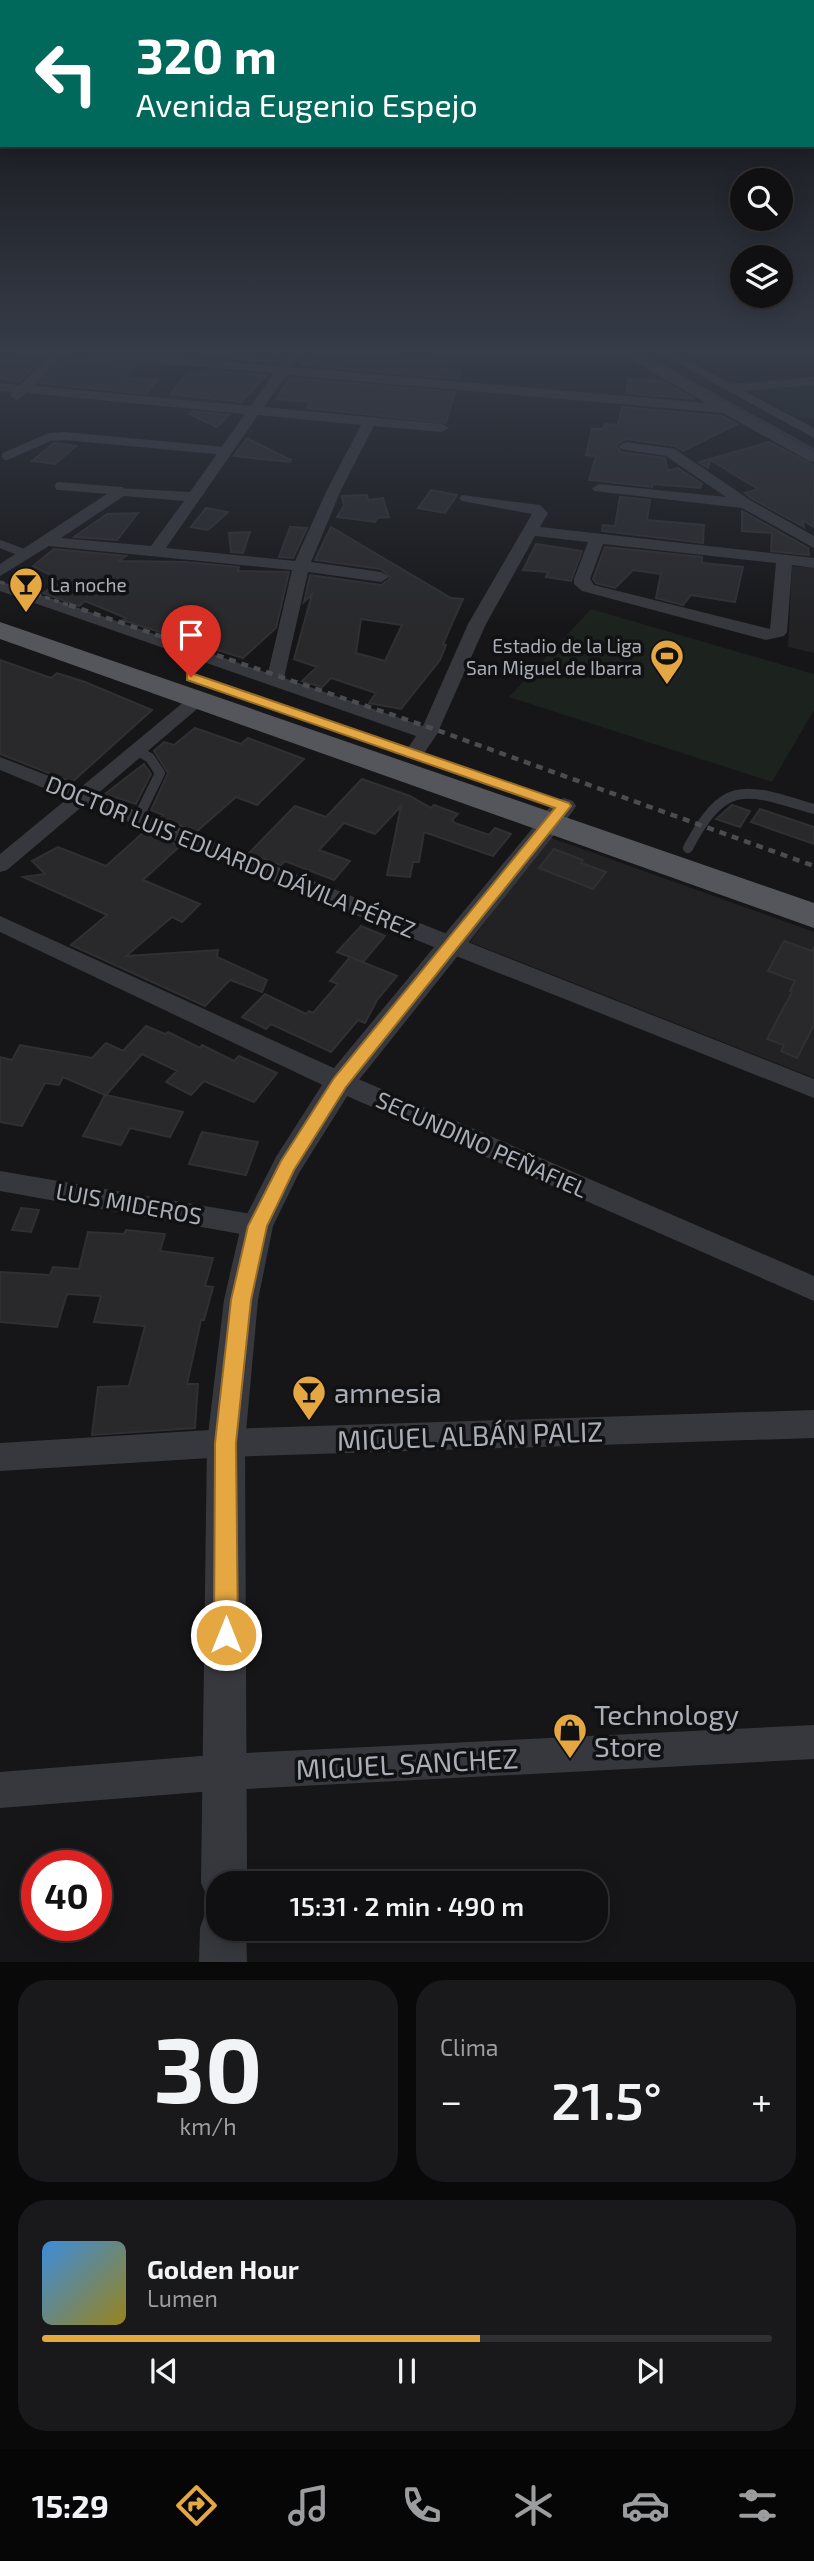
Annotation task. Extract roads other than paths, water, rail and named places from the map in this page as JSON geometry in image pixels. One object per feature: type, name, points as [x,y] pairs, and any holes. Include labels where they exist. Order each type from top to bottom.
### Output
[{"type":"main road","points":[[0,612],[421,744],[557,815],[814,916]]},
{"type":"main road","points":[[0,631],[197,700],[557,815],[688,848],[814,890]]},
{"type":"street","points":[[156,551],[229,445]]},
{"type":"street","points":[[275,679],[301,566],[334,490],[358,445]]},
{"type":"street","points":[[790,445],[814,458]]},
{"type":"street","points":[[626,446],[670,452],[745,503],[814,543]]},
{"type":"street","points":[[599,488],[745,503]]},
{"type":"street","points":[[0,571],[121,491],[192,498]]},
{"type":"street","points":[[0,586],[275,679],[421,744],[477,624],[540,518],[536,508],[467,498]]},
{"type":"street","points":[[530,531],[814,563]]},
{"type":"street","points":[[597,539],[582,579],[582,584],[588,588],[766,635],[778,632],[784,559]]},
{"type":"street","points":[[48,541],[301,566],[381,577]]},
{"type":"street","points":[[0,865],[197,700]]},
{"type":"street","name":"DOCTOR LUIS EDUARDO DÁVILA PÉREZ","points":[[0,763],[814,1089]]},
{"type":"street","points":[[224,1871],[226,1443],[241,1300],[257,1226],[287,1166],[340,1082],[557,815]]},
{"type":"street","name":"SECUNDINO PEÑAFIEL","points":[[0,923],[340,1082],[814,1289]]},
{"type":"street","name":"LUIS MIDEROS","points":[[0,1181],[257,1226]]},
{"type":"street","name":"MIGUEL ALBÁN PALIZ","points":[[0,1457],[226,1443],[814,1424]]},
{"type":"street","name":"MIGUEL SANCHEZ","points":[[0,1790],[226,1772],[814,1742]]},
{"type":"street","points":[[223,1941],[223,1962]]},
{"type":"lane","points":[[6,456],[32,445]]},
{"type":"lane","points":[[156,445],[225,451]]},
{"type":"lane","points":[[59,486],[121,491]]},
{"type":"lane","points":[[0,544],[26,554]]},
{"type":"lane","points":[[137,750],[150,758],[160,774],[158,787],[142,806],[138,817]]},
{"type":"lane","points":[[688,848],[699,824],[721,797],[733,793],[747,792],[769,796],[814,809]]},
{"type":"waterway","points":[[804,445],[814,450]]},
{"type":"railway","points":[[0,582],[74,607]]},
{"type":"railway","points":[[69,605],[431,728],[814,866]]},
{"type":"place","name":"La noche","points":[[26,614]]},
{"type":"place","name":"Estadio de la Liga San Miguel de Ibarra","points":[[667,686]]},
{"type":"place","name":"amnesia","points":[[309,1422]]},
{"type":"place","name":"Technology Store","points":[[570,1760]]}]
